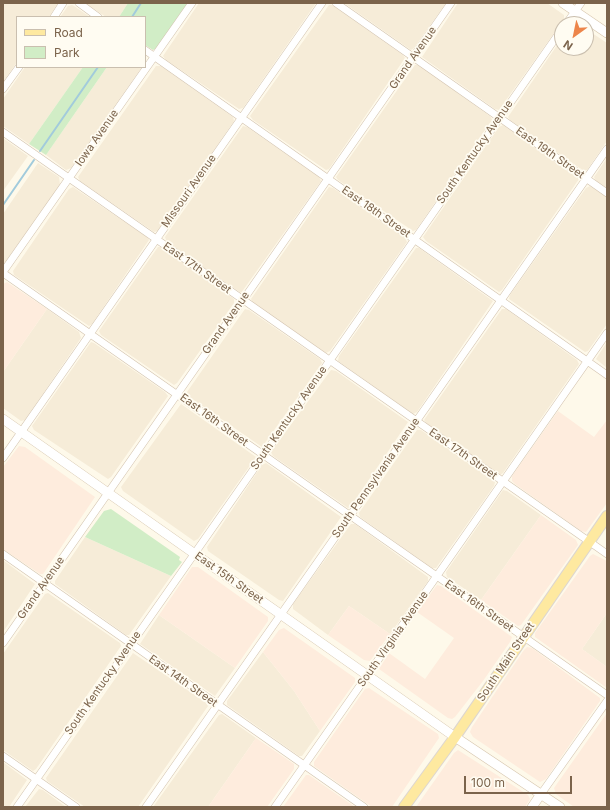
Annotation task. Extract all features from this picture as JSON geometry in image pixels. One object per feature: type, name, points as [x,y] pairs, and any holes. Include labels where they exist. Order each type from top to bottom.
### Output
[{"type":"main road","points":[[563,3],[607,33]]},
{"type":"main road","name":"East 15th Street","points":[[3,420],[455,737],[560,807]]},
{"type":"main road","name":"South Main Street","points":[[404,807],[455,737],[523,636],[607,516]]},
{"type":"main road","points":[[532,807],[541,794]]},
{"type":"street","points":[[55,16],[63,3]]},
{"type":"street","points":[[78,3],[97,16]]},
{"type":"street","name":"Iowa Avenue","points":[[3,273],[192,3]]},
{"type":"street","name":"Missouri Avenue","points":[[3,458],[155,239],[322,3]]},
{"type":"street","name":"East 19th Street","points":[[336,3],[607,193]]},
{"type":"street","name":"Grand Avenue","points":[[3,643],[451,3]]},
{"type":"street","points":[[572,16],[581,3]]},
{"type":"street","name":"South Kentucky Avenue","points":[[17,807],[554,40]]},
{"type":"street","name":"East 18th Street","points":[[146,51],[607,374]]},
{"type":"street","points":[[3,89],[17,68]]},
{"type":"street","name":"East 17th Street","points":[[3,132],[607,554]]},
{"type":"street","name":"South Pennsylvania Avenue","points":[[146,807],[607,150]]},
{"type":"street","name":"East 16th Street","points":[[3,273],[607,695]]},
{"type":"street","name":"South Virginia Avenue","points":[[275,807],[607,333]]},
{"type":"street","name":"East 14th Street","points":[[3,554],[364,807]]},
{"type":"street","points":[[541,794],[607,701]]},
{"type":"street","points":[[3,756],[76,807]]},
{"type":"shaded area","points":[[3,3],[58,3],[50,16],[16,16],[16,63],[3,82]]},
{"type":"shaded area","points":[[85,3],[128,3],[120,16],[104,16]]},
{"type":"shaded area","points":[[199,3],[316,3],[243,108],[239,109],[166,60],[163,56]]},
{"type":"shaded area","points":[[344,3],[446,3],[414,48],[411,50]]},
{"type":"shaded area","points":[[458,3],[547,3],[564,15],[554,16],[554,33],[499,110],[495,109],[422,57]]},
{"type":"shaded area","points":[[72,5],[88,16],[61,16],[68,6]]},
{"type":"shaded area","points":[[329,5],[332,5],[403,55],[405,58],[329,169],[326,170],[253,120],[250,116]]},
{"type":"shaded area","points":[[594,34],[607,43],[607,141],[587,170],[584,171],[510,120],[508,117],[554,50],[554,56],[594,56]]},
{"type":"shaded area","points":[[415,65],[419,65],[491,117],[492,120],[416,230],[413,231],[338,180],[336,177]]},
{"type":"shaded area","points":[[156,66],[161,66],[233,117],[234,121],[158,231],[154,232],[80,181],[78,177]]},
{"type":"shaded area","points":[[24,68],[82,68],[29,144],[3,126],[3,99]]},
{"type":"shaded area","points":[[106,68],[141,68],[71,168],[66,170],[46,155]]},
{"type":"shaded area","points":[[503,125],[579,179],[502,290],[499,292],[426,241],[423,237],[499,127]]},
{"type":"shaded area","points":[[243,126],[247,127],[319,177],[321,181],[241,293],[167,242],[165,237]]},
{"type":"shaded area","points":[[3,138],[28,156],[3,191]]},
{"type":"shaded area","points":[[607,158],[607,188],[596,181],[594,177]]},
{"type":"shaded area","points":[[38,163],[59,177],[60,185],[3,265],[3,214]]},
{"type":"shaded area","points":[[590,186],[607,197],[607,324],[588,351],[585,352],[509,299],[510,295],[586,188]]},
{"type":"shaded area","points":[[73,187],[147,237],[149,240],[92,324],[89,326],[14,275],[13,271],[69,189]]},
{"type":"shaded area","points":[[329,187],[333,188],[405,238],[407,242],[330,351],[326,353],[253,303],[251,299]]},
{"type":"shaded area","points":[[158,247],[162,247],[234,299],[234,303],[177,383],[174,385],[101,335],[99,331]]},
{"type":"shaded area","points":[[416,248],[419,248],[493,301],[417,412],[413,414],[338,361],[339,356]]},
{"type":"shaded area","points":[[7,282],[47,309],[3,372],[3,284]]},
{"type":"shaded area","points":[[47,309],[79,332],[81,338],[25,420],[21,421],[3,408],[3,372]]},
{"type":"shaded area","points":[[245,309],[249,310],[320,359],[322,363],[262,447],[188,396],[187,392]]},
{"type":"shaded area","points":[[502,309],[506,309],[577,360],[579,364],[503,473],[500,475],[427,424],[424,420]]},
{"type":"shaded area","points":[[91,342],[165,392],[168,396],[111,477],[108,479],[34,430],[32,426]]},
{"type":"shaded area","points":[[607,342],[607,368],[596,359]]},
{"type":"shaded area","points":[[331,370],[336,371],[408,422],[351,506],[348,508],[273,456],[271,452]]},
{"type":"shaded area","points":[[181,404],[256,457],[198,539],[194,541],[123,491],[121,487]]},
{"type":"shaded area","points":[[558,411],[594,437],[607,420],[607,503],[586,532],[581,531],[512,481],[512,476]]},
{"type":"shaded area","points":[[417,430],[421,430],[495,482],[494,486],[436,568],[432,568],[360,517],[359,513]]},
{"type":"shaded area","points":[[19,446],[25,447],[95,497],[43,574],[40,574],[3,549],[3,467]]},
{"type":"shaded area","points":[[266,463],[341,517],[283,601],[279,600],[208,551],[207,547],[262,465]]},
{"type":"shaded area","points":[[503,490],[507,491],[541,515],[481,600],[447,577],[446,572]]},
{"type":"shaded area","points":[[541,515],[576,540],[578,545],[521,625],[518,626],[481,600]]},
{"type":"shaded area","points":[[351,524],[355,524],[428,577],[428,581],[390,634],[349,606],[328,635],[293,609],[293,604]]},
{"type":"shaded area","points":[[85,537],[171,576],[129,635],[126,635],[55,584],[55,581]]},
{"type":"shaded area","points":[[593,554],[607,561],[607,613],[582,649],[607,667],[607,688],[535,637],[535,633],[590,556]]},
{"type":"shaded area","points":[[3,560],[35,584],[3,632]]},
{"type":"shaded area","points":[[192,567],[198,567],[268,617],[268,621],[235,668],[159,615]]},
{"type":"shaded area","points":[[437,585],[441,586],[512,637],[483,681],[452,719],[448,718],[379,669],[389,653],[425,679],[454,638],[417,612]]},
{"type":"shaded area","points":[[48,593],[120,643],[121,646],[36,769],[33,771],[3,750],[3,654],[45,594]]},
{"type":"shaded area","points":[[349,606],[390,634],[370,661],[364,660],[328,635]]},
{"type":"shaded area","points":[[607,613],[607,667],[582,649]]},
{"type":"shaded area","points":[[159,615],[235,668],[215,696],[140,644]]},
{"type":"shaded area","points":[[284,628],[355,678],[355,682],[320,731],[294,691],[263,652],[279,630]]},
{"type":"shaded area","points":[[527,647],[532,648],[600,698],[600,701],[546,779],[540,782],[473,737],[470,732]]},
{"type":"shaded area","points":[[263,652],[294,691],[320,731],[302,756],[299,756],[227,705],[227,701]]},
{"type":"shaded area","points":[[133,653],[205,702],[208,706],[138,807],[85,807],[47,781],[46,778]]},
{"type":"shaded area","points":[[369,688],[438,734],[439,738],[392,807],[372,807],[314,766],[314,762],[365,689]]},
{"type":"shaded area","points":[[607,713],[607,807],[574,807],[556,794],[554,788]]},
{"type":"shaded area","points":[[222,714],[256,738],[208,807],[153,807],[219,715]]},
{"type":"shaded area","points":[[256,738],[294,764],[294,769],[267,807],[208,807]]},
{"type":"shaded area","points":[[458,750],[528,795],[530,799],[525,807],[416,807],[454,753]]},
{"type":"shaded area","points":[[3,762],[27,780],[9,807],[3,807]]},
{"type":"shaded area","points":[[306,775],[309,775],[355,807],[283,807]]},
{"type":"shaded area","points":[[39,789],[43,790],[66,807],[25,807]]},
{"type":"green space","points":[[128,3],[188,3],[157,48],[153,50],[146,46],[146,16],[120,16]]},
{"type":"green space","points":[[82,68],[106,68],[46,155],[29,144]]},
{"type":"green space","points":[[111,509],[180,557],[179,560],[182,562],[171,576],[85,537],[104,511]]},
{"type":"waterway","points":[[133,16],[141,3]]},
{"type":"waterway","points":[[40,151],[97,68]]},
{"type":"waterway","points":[[3,205],[34,160]]}]
